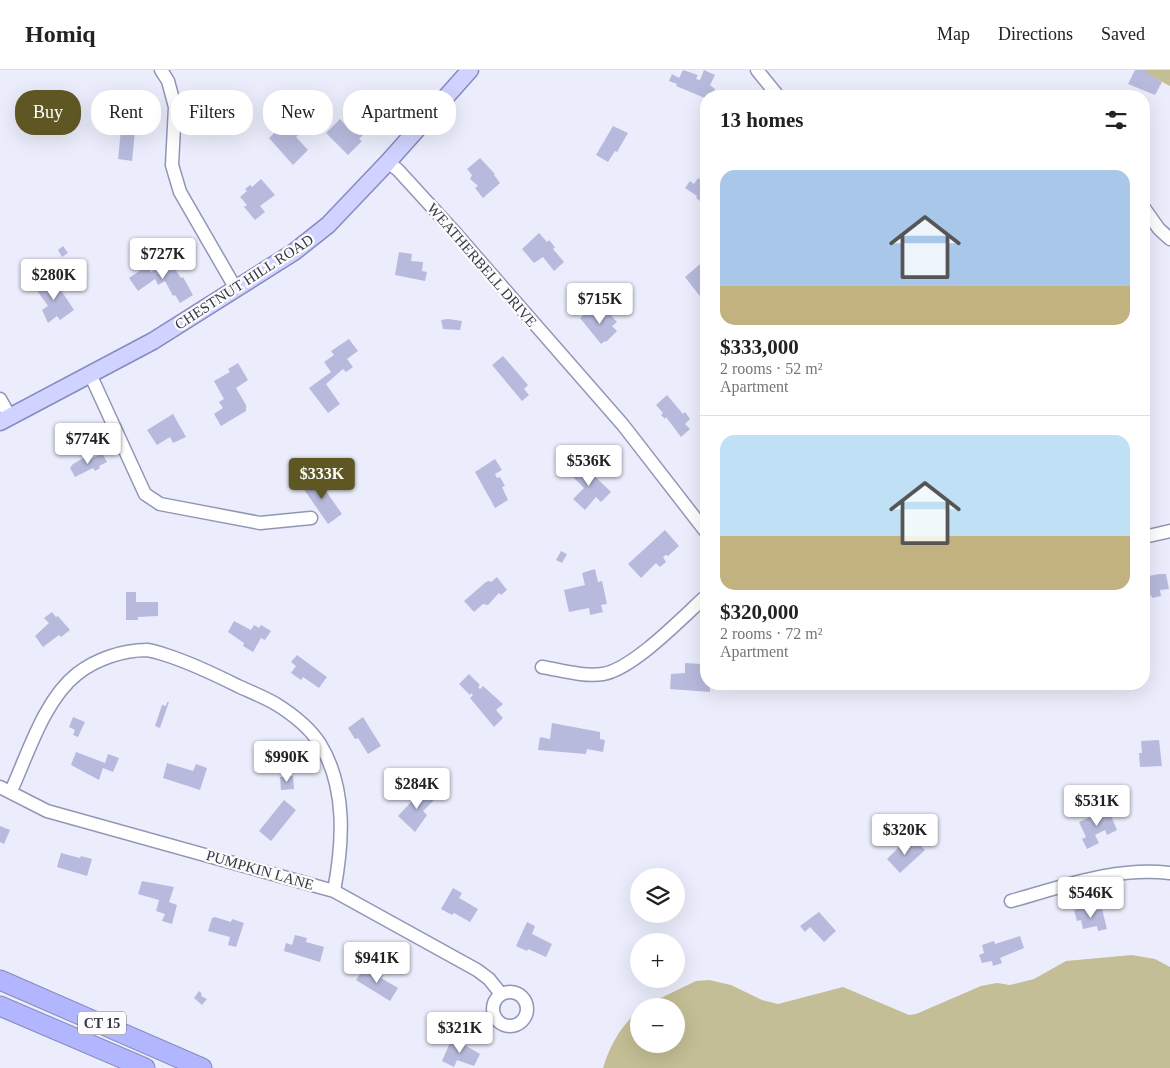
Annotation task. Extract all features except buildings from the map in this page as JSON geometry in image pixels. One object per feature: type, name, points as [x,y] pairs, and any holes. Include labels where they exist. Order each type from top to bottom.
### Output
[{"type":"highway","name":"CT 15","points":[[0,980],[202,1068]]},
{"type":"highway","name":"CT 15","points":[[0,1006],[145,1068]]},
{"type":"main road","name":"CHESTNUT HILL ROAD","points":[[5,419],[153,341],[288,256],[328,225],[388,162],[470,70]]},
{"type":"street","points":[[161,70],[168,81],[175,107],[172,165],[180,192],[236,289]]},
{"type":"street","points":[[757,70],[773,90]]},
{"type":"street","name":"WEATHERBELL DRIVE","points":[[388,162],[398,170],[451,228],[623,425],[700,524]]},
{"type":"street","points":[[1150,216],[1170,239]]},
{"type":"street","points":[[90,374],[145,494],[160,504],[260,523],[311,518]]},
{"type":"street","points":[[0,399],[5,419]]},
{"type":"street","points":[[1150,535],[1170,531]]},
{"type":"street","points":[[542,667],[589,674],[604,674],[619,668],[657,640],[700,601]]},
{"type":"street","points":[[6,789],[47,711],[58,694],[76,674],[99,661],[121,653],[149,650],[190,662],[276,704],[300,722],[320,743],[329,763],[338,792],[341,856],[334,891]]},
{"type":"street","name":"PUMPKIN LANE","points":[[6,789],[47,811],[334,891],[478,970],[489,979],[501,994]]},
{"type":"street","points":[[1011,902],[1105,876],[1136,871],[1170,872]]},
{"type":"shaded area","points":[[1139,70],[1170,70],[1170,86]]},
{"type":"shaded area","points":[[1132,955],[1155,959],[1170,967],[1170,1068],[603,1068],[617,1036],[630,1020],[630,1053],[685,1053],[685,998],[661,998],[685,988],[696,981],[709,980],[731,985],[762,1000],[778,1004],[843,987],[909,1015],[916,1014],[981,986],[997,983],[1010,985],[1034,979],[1066,961]]}]
